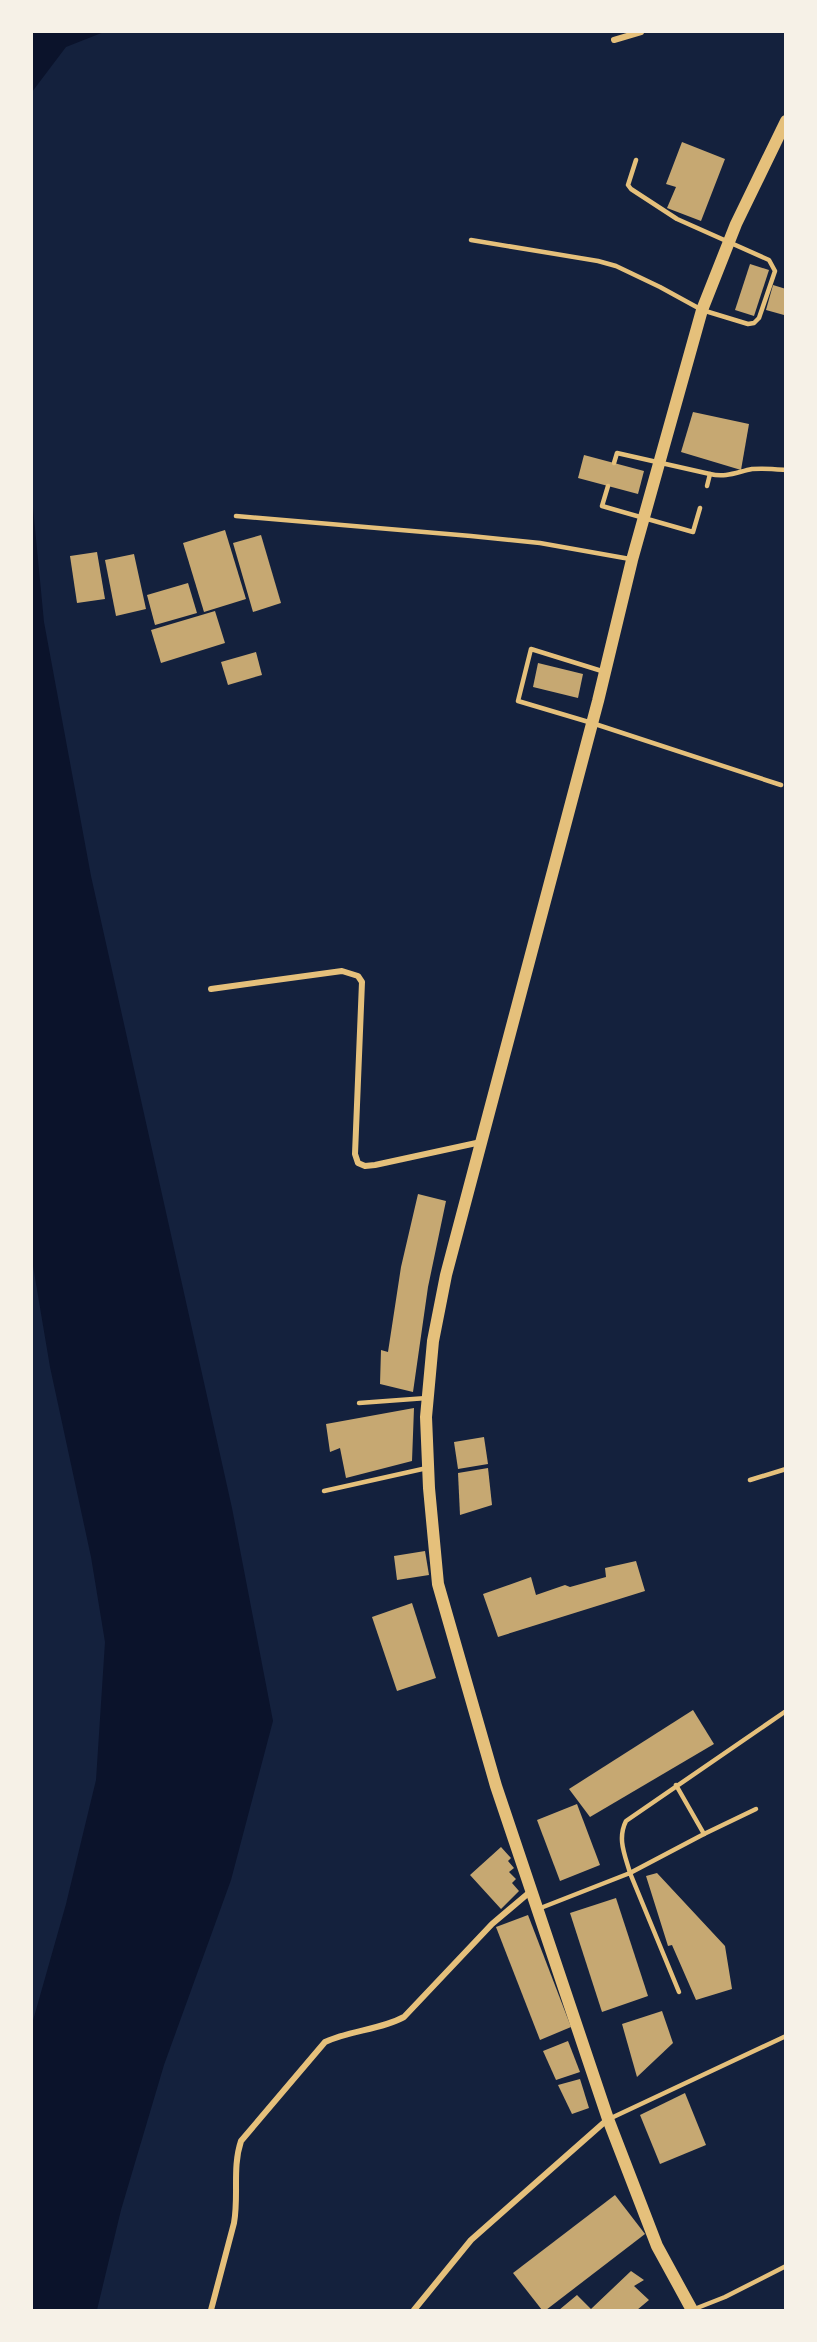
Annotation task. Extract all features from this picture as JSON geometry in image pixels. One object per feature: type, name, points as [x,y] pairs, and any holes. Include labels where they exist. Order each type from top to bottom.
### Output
[{"type":"main road","points":[[692,2310],[657,2247],[608,2119],[496,1786],[438,1584],[426,1417],[433,1341],[446,1275],[644,518],[702,310],[729,244],[786,121]]},
{"type":"street","points":[[614,40],[640,32]]},
{"type":"street","points":[[211,989],[342,971],[358,976],[362,982],[355,1154],[358,1163],[365,1166],[481,1142]]},
{"type":"street","points":[[211,2310],[235,2216],[236,2156],[241,2141],[325,2042],[339,2036],[391,2024],[404,2017],[492,1924],[532,1890]]},
{"type":"street","points":[[414,2310],[471,2240],[608,2119]]},
{"type":"lane","points":[[471,240],[616,266],[669,291],[702,310],[748,324],[754,322],[759,318],[775,272],[770,260],[729,244],[663,212],[630,189],[628,180],[636,160]]},
{"type":"lane","points":[[614,463],[617,453],[710,474],[731,476],[753,469],[770,468],[786,471]]},
{"type":"lane","points":[[707,486],[710,474]]},
{"type":"lane","points":[[608,486],[602,506],[693,532],[700,508]]},
{"type":"lane","points":[[236,516],[540,543],[633,560]]},
{"type":"lane","points":[[605,672],[531,649],[518,701],[592,723],[781,786]]},
{"type":"lane","points":[[359,1403],[428,1398]]},
{"type":"lane","points":[[324,1491],[428,1468]]},
{"type":"lane","points":[[750,1480],[786,1469]]},
{"type":"lane","points":[[679,1992],[630,1873],[621,1841],[621,1830],[626,1821],[786,1711]]},
{"type":"lane","points":[[676,1785],[704,1834]]},
{"type":"lane","points":[[537,1909],[630,1873],[756,1809]]},
{"type":"lane","points":[[608,2119],[786,2036]]},
{"type":"lane","points":[[692,2310],[725,2297],[786,2266]]},
{"type":"water","points":[[32,32],[104,32],[66,47],[32,92]]},
{"type":"water","points":[[32,497],[44,622],[91,876],[232,1508],[273,1721],[231,1880],[164,2065],[121,2210],[97,2310],[32,2310],[32,2024],[66,1904],[96,1780],[105,1642],[91,1557],[50,1367],[32,1260]]},
{"type":"building","points":[[682,142],[725,159],[701,221],[667,208],[676,187],[666,184]]},
{"type":"building","points":[[750,264],[769,270],[754,316],[735,310]]},
{"type":"building","points":[[773,285],[786,289],[784,315],[766,310]]},
{"type":"building","points":[[693,412],[749,424],[741,470],[681,452]]},
{"type":"building","points":[[584,455],[644,471],[638,494],[578,478]]},
{"type":"building","points":[[225,530],[246,599],[204,612],[183,543]]},
{"type":"building","points":[[261,535],[281,603],[253,612],[233,543]]},
{"type":"building","points":[[97,552],[105,599],[77,603],[70,556]]},
{"type":"building","points":[[134,554],[146,609],[116,616],[105,560]]},
{"type":"building","points":[[188,583],[197,613],[155,625],[147,595]]},
{"type":"building","points":[[215,611],[225,643],[161,663],[151,630]]},
{"type":"building","points":[[256,652],[262,675],[228,685],[221,662]]},
{"type":"building","points":[[538,663],[583,674],[578,698],[533,687]]},
{"type":"building","points":[[418,1194],[446,1201],[428,1287],[413,1392],[380,1384],[381,1350],[388,1352],[401,1267]]},
{"type":"building","points":[[414,1408],[412,1461],[346,1478],[340,1448],[330,1452],[326,1424]]},
{"type":"building","points":[[484,1437],[488,1464],[458,1469],[454,1442]]},
{"type":"building","points":[[488,1468],[492,1505],[460,1515],[458,1473]]},
{"type":"building","points":[[425,1551],[429,1575],[397,1580],[394,1556]]},
{"type":"building","points":[[636,1561],[645,1591],[498,1637],[483,1594],[531,1577],[536,1595],[565,1585],[570,1587],[606,1577],[605,1568]]},
{"type":"building","points":[[412,1603],[436,1678],[397,1691],[372,1617]]},
{"type":"building","points":[[693,1710],[714,1744],[590,1817],[569,1789]]},
{"type":"building","points":[[577,1804],[600,1865],[560,1881],[537,1820]]},
{"type":"building","points":[[501,1847],[511,1858],[508,1861],[514,1868],[509,1872],[516,1879],[512,1883],[519,1891],[501,1909],[470,1875]]},
{"type":"building","points":[[657,1873],[725,1946],[732,1989],[696,2000],[672,1945],[668,1946],[646,1876]]},
{"type":"building","points":[[616,1898],[648,1996],[602,2012],[570,1913]]},
{"type":"building","points":[[528,1915],[571,2027],[540,2040],[496,1927]]},
{"type":"building","points":[[662,2011],[673,2043],[637,2077],[622,2024]]},
{"type":"building","points":[[568,2041],[580,2072],[556,2080],[543,2051]]},
{"type":"building","points":[[580,2079],[589,2108],[572,2114],[558,2085]]},
{"type":"building","points":[[685,2093],[706,2145],[660,2164],[640,2115]]},
{"type":"building","points":[[615,2195],[645,2234],[546,2310],[542,2310],[513,2273]]},
{"type":"building","points":[[631,2271],[644,2280],[634,2286],[649,2300],[637,2310],[559,2310],[577,2295],[591,2309]]}]
